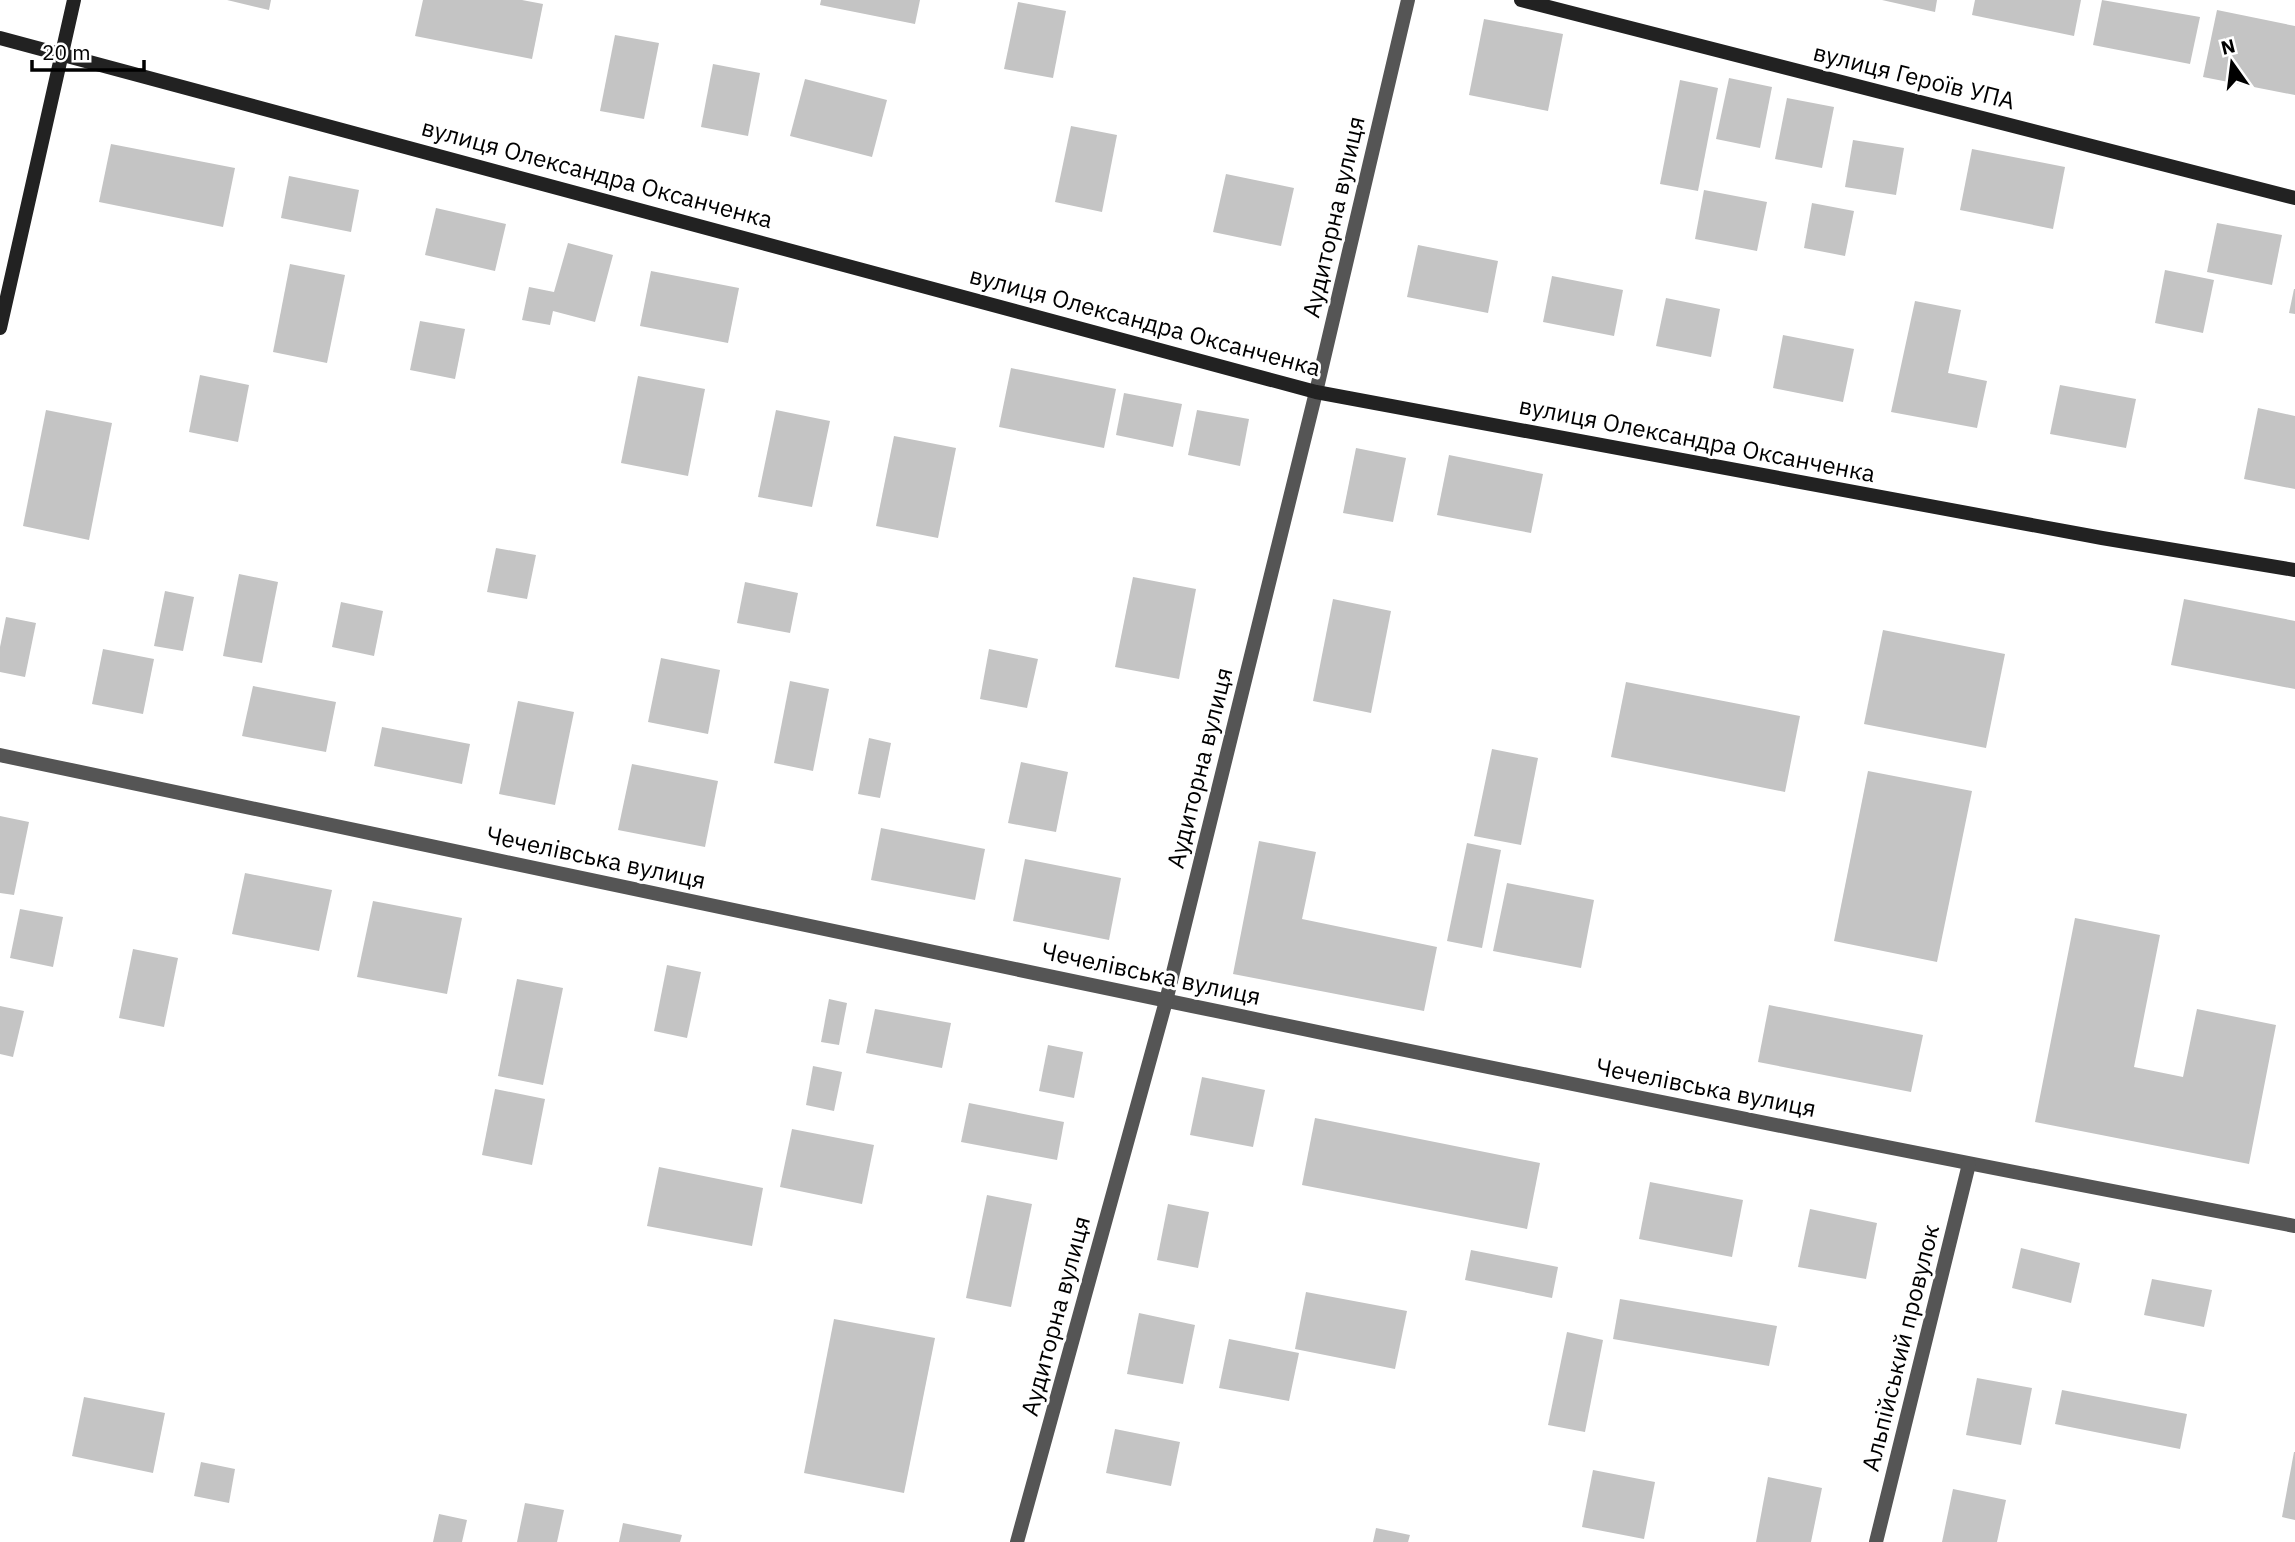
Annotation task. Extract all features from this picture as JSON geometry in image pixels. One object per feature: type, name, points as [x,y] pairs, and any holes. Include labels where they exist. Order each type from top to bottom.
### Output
[{"type":"street","points":[[0,328],[74,0]]},
{"type":"street","name":"Аудиторна вулиця","points":[[1017,1542],[1166,1001],[1316,392],[1408,0]]},
{"type":"street","name":"вулиця Героїв УПА","points":[[1521,0],[2295,198]]},
{"type":"street","name":"вулиця Олександра Оксанченка","points":[[0,38],[61,52],[1316,392],[2102,538],[2295,570]]},
{"type":"street","name":"Чечелівська вулиця","points":[[0,755],[1166,1001],[1969,1164],[2295,1226]]},
{"type":"street","name":"Альпійський провулок","points":[[1876,1542],[1969,1164]]},
{"type":"building","points":[[227,0],[271,0],[269,10]]},
{"type":"building","points":[[423,0],[522,0],[543,4],[532,59],[415,36]]},
{"type":"building","points":[[821,0],[920,0],[915,24],[820,5]]},
{"type":"building","points":[[1882,0],[1937,0],[1935,12]]},
{"type":"building","points":[[1975,0],[2081,0],[2074,36],[1972,15]]},
{"type":"building","points":[[2102,0],[2200,17],[2190,64],[2093,45]]},
{"type":"building","points":[[1018,2],[1066,11],[1053,78],[1004,69]]},
{"type":"building","points":[[2217,10],[2295,26],[2295,95],[2203,77]]},
{"type":"building","points":[[1484,19],[1563,34],[1548,111],[1469,95]]},
{"type":"building","points":[[615,35],[659,43],[644,119],[600,111]]},
{"type":"building","points":[[713,64],[760,73],[748,136],[701,127]]},
{"type":"building","points":[[1729,78],[1772,87],[1760,148],[1716,139]]},
{"type":"building","points":[[805,79],[887,100],[872,157],[790,136]]},
{"type":"building","points":[[1680,80],[1718,88],[1698,191],[1660,184]]},
{"type":"building","points":[[1787,98],[1834,107],[1822,168],[1775,159]]},
{"type":"building","points":[[1071,126],[1117,135],[1102,212],[1055,202]]},
{"type":"building","points":[[1853,140],[1904,148],[1896,195],[1845,187]]},
{"type":"building","points":[[111,144],[235,168],[223,227],[99,202]]},
{"type":"building","points":[[1972,149],[2065,167],[2053,229],[1960,210]]},
{"type":"building","points":[[1226,174],[1294,188],[1281,246],[1213,232]]},
{"type":"building","points":[[289,176],[359,190],[351,232],[281,218]]},
{"type":"building","points":[[1704,190],[1767,202],[1757,251],[1695,239]]},
{"type":"building","points":[[1812,203],[1854,211],[1845,256],[1804,248]]},
{"type":"building","points":[[436,208],[506,224],[495,271],[425,255]]},
{"type":"building","points":[[2217,223],[2282,235],[2272,285],[2207,272]]},
{"type":"building","points":[[568,243],[613,255],[595,322],[553,311],[550,325],[522,320],[529,287],[554,292]]},
{"type":"building","points":[[1418,245],[1498,261],[1488,313],[1407,297]]},
{"type":"building","points":[[290,264],[345,275],[327,363],[273,352]]},
{"type":"building","points":[[2165,270],[2214,280],[2203,333],[2155,323]]},
{"type":"building","points":[[651,271],[739,288],[728,343],[640,326]]},
{"type":"building","points":[[1552,276],[1623,290],[1614,336],[1543,322]]},
{"type":"building","points":[[2295,289],[2295,314],[2289,313]]},
{"type":"building","points":[[1666,298],[1720,309],[1711,357],[1656,346]]},
{"type":"building","points":[[1915,301],[1961,310],[1948,373],[1987,381],[1977,428],[1891,412]]},
{"type":"building","points":[[420,321],[465,329],[455,379],[410,370]]},
{"type":"building","points":[[1783,335],[1854,349],[1843,402],[1773,388]]},
{"type":"building","points":[[1011,368],[1116,389],[1104,448],[999,427]]},
{"type":"building","points":[[200,375],[249,385],[238,442],[189,432]]},
{"type":"building","points":[[638,376],[705,389],[688,476],[621,463]]},
{"type":"building","points":[[2060,385],[2136,399],[2126,448],[2050,434]]},
{"type":"building","points":[[1124,393],[1182,404],[1173,447],[1116,435]]},
{"type":"building","points":[[2258,408],[2295,416],[2295,489],[2244,479]]},
{"type":"building","points":[[46,410],[112,423],[89,540],[23,526]]},
{"type":"building","points":[[776,410],[830,421],[812,507],[758,497]]},
{"type":"building","points":[[1197,410],[1249,419],[1240,466],[1188,455]]},
{"type":"building","points":[[894,436],[956,448],[938,538],[876,526]]},
{"type":"building","points":[[1356,448],[1406,458],[1393,522],[1343,513]]},
{"type":"building","points":[[1449,455],[1543,474],[1531,533],[1437,515]]},
{"type":"building","points":[[496,548],[536,555],[527,599],[487,592]]},
{"type":"building","points":[[239,574],[278,582],[262,663],[223,656]]},
{"type":"building","points":[[1133,577],[1196,589],[1179,679],[1115,667]]},
{"type":"building","points":[[745,582],[798,593],[790,633],[737,623]]},
{"type":"building","points":[[165,591],[194,597],[183,651],[154,646]]},
{"type":"building","points":[[1333,599],[1391,611],[1371,713],[1313,701]]},
{"type":"building","points":[[2184,599],[2295,621],[2295,689],[2171,665]]},
{"type":"building","points":[[341,602],[383,611],[374,656],[332,647]]},
{"type":"building","points":[[6,617],[36,623],[25,677],[0,672],[0,647]]},
{"type":"building","points":[[1883,630],[2005,654],[1986,748],[1864,724]]},
{"type":"building","points":[[103,649],[154,659],[143,714],[92,704]]},
{"type":"building","points":[[989,649],[1038,659],[1027,708],[980,699]]},
{"type":"building","points":[[661,658],[720,670],[708,734],[648,722]]},
{"type":"building","points":[[790,681],[829,689],[813,771],[774,763]]},
{"type":"building","points":[[1626,682],[1800,716],[1785,792],[1611,757]]},
{"type":"building","points":[[253,686],[336,702],[326,752],[242,736]]},
{"type":"building","points":[[518,701],[574,712],[555,805],[499,794]]},
{"type":"building","points":[[382,727],[470,744],[462,784],[374,766]]},
{"type":"building","points":[[869,738],[891,743],[880,798],[858,794]]},
{"type":"building","points":[[1492,749],[1538,758],[1521,845],[1474,836]]},
{"type":"building","points":[[1021,762],[1068,772],[1056,832],[1008,823]]},
{"type":"building","points":[[632,764],[718,781],[705,847],[618,830]]},
{"type":"building","points":[[1868,771],[1972,791],[1937,962],[1834,941]]},
{"type":"building","points":[[0,816],[29,822],[14,895],[0,893]]},
{"type":"building","points":[[881,828],[985,849],[975,900],[871,880]]},
{"type":"building","points":[[1259,841],[1316,852],[1302,919],[1437,947],[1424,1011],[1233,974]]},
{"type":"building","points":[[1467,843],[1501,850],[1482,948],[1447,941]]},
{"type":"building","points":[[1025,859],[1121,878],[1109,940],[1013,921]]},
{"type":"building","points":[[245,873],[332,890],[319,951],[232,934]]},
{"type":"building","points":[[1507,883],[1594,900],[1581,968],[1493,951]]},
{"type":"building","points":[[373,901],[462,918],[447,994],[357,977]]},
{"type":"building","points":[[20,909],[63,917],[53,967],[10,958]]},
{"type":"building","points":[[2075,918],[2160,935],[2134,1067],[2183,1077],[2197,1009],[2276,1025],[2249,1164],[2035,1122]]},
{"type":"building","points":[[133,949],[178,958],[164,1027],[119,1018]]},
{"type":"building","points":[[667,965],[701,972],[687,1038],[654,1031]]},
{"type":"building","points":[[517,979],[563,988],[543,1085],[498,1076]]},
{"type":"building","points":[[829,999],[847,1003],[839,1045],[821,1042]]},
{"type":"building","points":[[1769,1005],[1923,1035],[1911,1092],[1758,1062]]},
{"type":"building","points":[[0,1006],[24,1011],[13,1057],[0,1054]]},
{"type":"building","points":[[875,1009],[951,1023],[942,1068],[866,1053]]},
{"type":"building","points":[[1048,1045],[1083,1052],[1074,1098],[1039,1091]]},
{"type":"building","points":[[813,1066],[842,1072],[834,1111],[806,1105]]},
{"type":"building","points":[[1202,1077],[1265,1090],[1253,1147],[1190,1135]]},
{"type":"building","points":[[495,1089],[545,1099],[532,1165],[482,1155]]},
{"type":"building","points":[[969,1103],[1064,1122],[1057,1160],[961,1142]]},
{"type":"building","points":[[1315,1118],[1540,1163],[1527,1229],[1302,1185]]},
{"type":"building","points":[[792,1129],[874,1145],[862,1204],[780,1187]]},
{"type":"building","points":[[659,1167],[763,1188],[752,1246],[647,1226]]},
{"type":"building","points":[[1650,1182],[1743,1200],[1732,1257],[1639,1239]]},
{"type":"building","points":[[987,1195],[1032,1204],[1011,1307],[966,1298]]},
{"type":"building","points":[[1168,1204],[1209,1212],[1198,1268],[1157,1260]]},
{"type":"building","points":[[1810,1209],[1877,1223],[1866,1279],[1798,1267]]},
{"type":"building","points":[[2021,1248],[2080,1263],[2071,1303],[2012,1288]]},
{"type":"building","points":[[1471,1250],[1558,1267],[1552,1298],[1465,1280]]},
{"type":"building","points":[[2152,1279],[2212,1290],[2204,1327],[2144,1315]]},
{"type":"building","points":[[1306,1292],[1407,1311],[1395,1369],[1295,1349]]},
{"type":"building","points":[[1620,1299],[1777,1326],[1769,1366],[1613,1339]]},
{"type":"building","points":[[1139,1313],[1195,1325],[1183,1384],[1127,1374]]},
{"type":"building","points":[[834,1319],[935,1338],[904,1493],[804,1473]]},
{"type":"building","points":[[1567,1332],[1603,1340],[1585,1432],[1548,1425]]},
{"type":"building","points":[[1229,1339],[1299,1353],[1289,1401],[1219,1388]]},
{"type":"building","points":[[1977,1378],[2032,1388],[2021,1445],[1966,1435]]},
{"type":"building","points":[[2062,1390],[2187,1414],[2180,1449],[2055,1424]]},
{"type":"building","points":[[84,1397],[165,1413],[153,1473],[72,1456]]},
{"type":"building","points":[[1115,1429],[1180,1442],[1171,1486],[1106,1473]]},
{"type":"building","points":[[2295,1452],[2295,1520],[2282,1517]]},
{"type":"building","points":[[201,1462],[235,1469],[229,1503],[194,1496]]},
{"type":"building","points":[[1593,1470],[1655,1482],[1644,1539],[1582,1527]]},
{"type":"building","points":[[1768,1477],[1822,1488],[1811,1542],[1756,1542]]},
{"type":"building","points":[[1953,1489],[2006,1500],[1997,1542],[1942,1542]]},
{"type":"building","points":[[525,1503],[564,1510],[557,1542],[517,1542]]},
{"type":"building","points":[[439,1514],[467,1520],[462,1542],[433,1542]]},
{"type":"building","points":[[623,1523],[682,1535],[680,1542],[619,1542]]},
{"type":"building","points":[[1376,1528],[1410,1535],[1408,1542],[1373,1542]]}]
